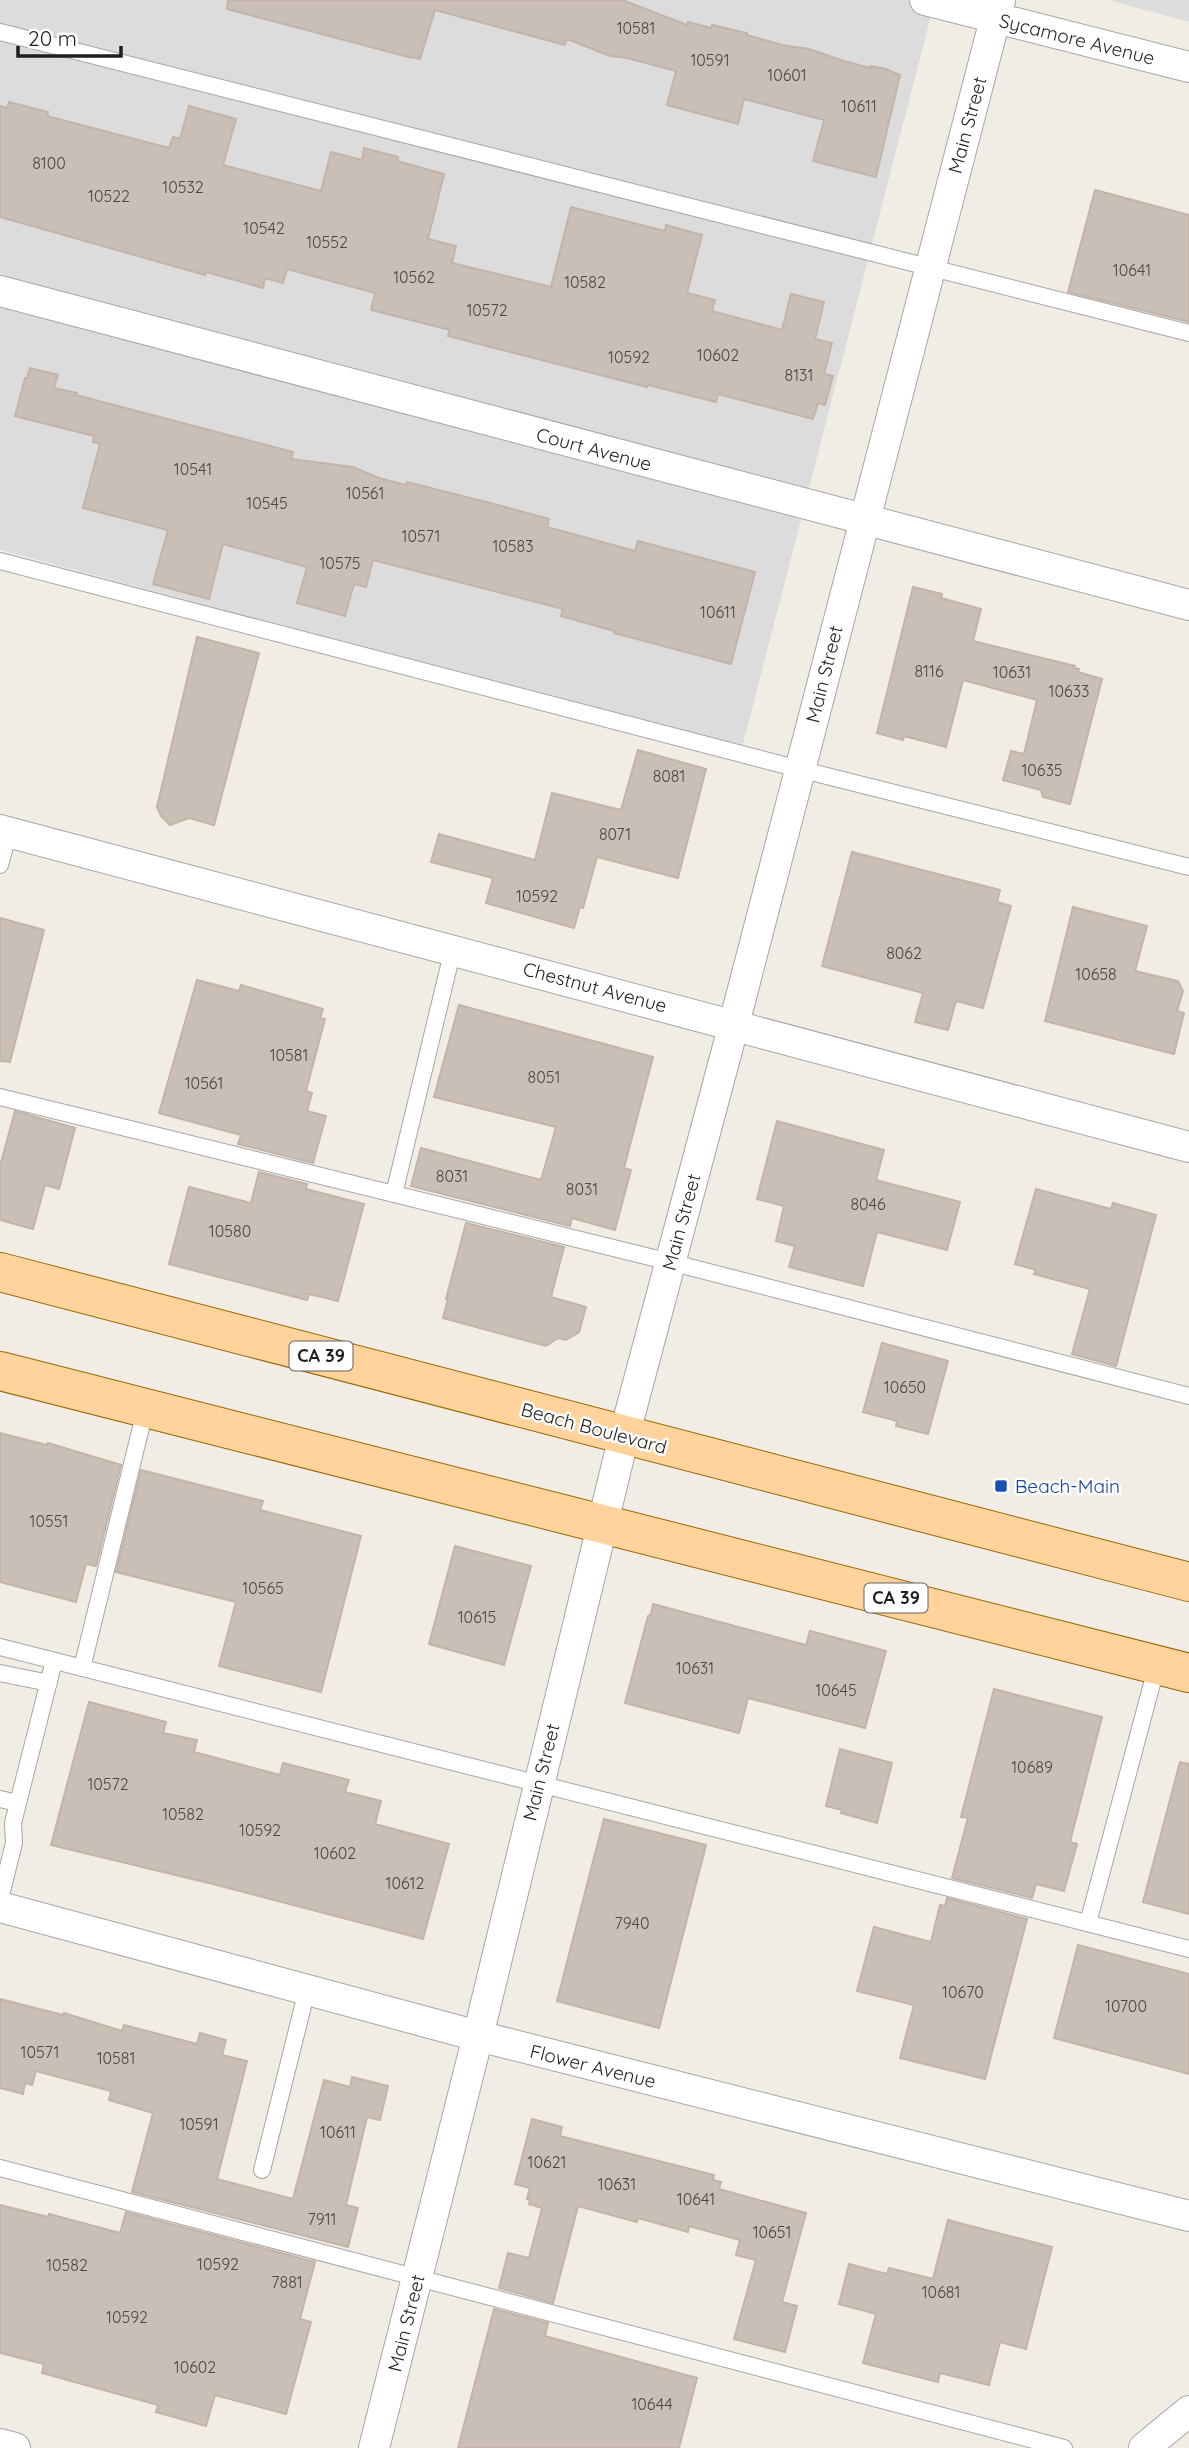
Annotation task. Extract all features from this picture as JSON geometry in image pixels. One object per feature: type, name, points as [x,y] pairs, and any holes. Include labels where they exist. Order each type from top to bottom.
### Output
[{"type":"main road","name":"Beach Boulevard","points":[[0,1272],[1189,1581]]},
{"type":"main road","name":"CA 39","points":[[0,1371],[1173,1669]]},
{"type":"street","name":"Sycamore Avenue","points":[[925,0],[997,9],[1189,67]]},
{"type":"street","name":"Main Street","points":[[374,2448],[478,2036],[624,1436],[734,1024],[997,9]]},
{"type":"street","name":"Court Avenue","points":[[0,291],[1189,605]]},
{"type":"street","name":"Chestnut Avenue","points":[[4,831],[1189,1147]]},
{"type":"street","name":"Flower Avenue","points":[[0,1907],[478,2036],[1189,2216]]},
{"type":"street","points":[[1144,2448],[1189,2412]]},
{"type":"street","points":[[0,2444],[15,2448]]},
{"type":"lane","points":[[0,32],[1189,333]]},
{"type":"lane","points":[[0,561],[799,769],[1189,867]]},
{"type":"lane","points":[[0,865],[4,831]]},
{"type":"lane","points":[[394,1194],[453,949]]},
{"type":"lane","points":[[0,1097],[670,1262],[1189,1396]]},
{"type":"lane","points":[[82,1668],[146,1407]]},
{"type":"lane","points":[[0,1647],[1189,1949]]},
{"type":"lane","points":[[0,1899],[13,1843],[13,1823],[54,1661]]},
{"type":"lane","points":[[1088,1923],[1173,1669]]},
{"type":"lane","points":[[0,1673],[48,1684]]},
{"type":"lane","points":[[0,1799],[18,1803]]},
{"type":"lane","points":[[262,2170],[307,1990]]},
{"type":"lane","points":[[0,2168],[1064,2448]]},
{"type":"shaded area","points":[[0,0],[935,0],[742,748],[0,550]]},
{"type":"shaded area","points":[[1109,0],[1189,0],[1189,22]]},
{"type":"building","points":[[228,0],[625,1],[687,25],[688,22],[711,28],[712,25],[747,33],[782,45],[809,49],[900,75],[876,177],[813,161],[824,120],[744,99],[738,124],[667,105],[676,71],[610,56],[567,39],[565,45],[435,10],[420,59],[227,9]]},
{"type":"building","points":[[9,102],[48,112],[47,116],[169,148],[173,137],[180,139],[189,106],[236,119],[223,165],[321,191],[331,152],[362,160],[364,148],[398,157],[397,161],[444,174],[428,239],[456,246],[452,263],[551,287],[571,207],[665,231],[666,225],[702,235],[687,293],[715,300],[712,311],[782,330],[791,294],[824,302],[815,339],[832,343],[824,374],[833,376],[825,405],[818,403],[813,419],[718,394],[716,402],[648,385],[647,387],[448,336],[450,330],[371,310],[375,293],[287,269],[283,283],[265,278],[263,288],[206,272],[205,275],[0,217],[0,106],[7,108]]},
{"type":"building","points":[[1095,190],[1189,215],[1189,322],[1068,292]]},
{"type":"building","points":[[30,368],[58,375],[54,388],[293,452],[291,459],[353,467],[379,478],[406,485],[407,482],[498,505],[549,519],[547,527],[635,551],[638,541],[755,572],[731,664],[561,616],[563,609],[373,560],[366,587],[354,584],[345,616],[297,603],[307,567],[223,544],[209,599],[153,584],[168,530],[83,508],[100,444],[93,442],[94,436],[15,416]]},
{"type":"building","points":[[913,587],[942,594],[941,598],[981,609],[973,641],[1075,666],[1074,668],[1079,669],[1078,672],[1102,679],[1070,804],[1043,797],[1041,790],[1003,780],[1011,751],[1024,754],[1037,700],[963,680],[946,747],[904,736],[903,740],[877,733]]},
{"type":"building","points":[[197,637],[259,653],[214,825],[189,818],[170,825],[157,807]]},
{"type":"building","points":[[638,750],[706,769],[678,878],[597,857],[583,908],[580,907],[574,928],[486,903],[493,878],[431,862],[439,834],[535,860],[552,793],[621,810]]},
{"type":"building","points":[[852,852],[1000,890],[997,902],[1011,906],[983,1008],[956,1001],[948,1030],[915,1022],[923,993],[822,966]]},
{"type":"building","points":[[1073,907],[1147,926],[1135,971],[1178,981],[1183,991],[1177,1011],[1184,1013],[1174,1054],[1045,1021]]},
{"type":"building","points":[[0,918],[44,930],[10,1062],[0,1061]]},
{"type":"building","points":[[197,980],[239,991],[241,985],[323,1009],[320,1018],[325,1019],[306,1091],[312,1093],[307,1111],[326,1116],[313,1163],[238,1144],[241,1135],[159,1113]]},
{"type":"building","points":[[459,1005],[653,1057],[624,1168],[631,1170],[615,1230],[572,1218],[570,1226],[411,1186],[421,1148],[541,1180],[556,1127],[434,1097]]},
{"type":"building","points":[[15,1111],[75,1128],[59,1189],[45,1185],[33,1229],[0,1220],[0,1166]]},
{"type":"building","points":[[777,1121],[884,1150],[876,1180],[960,1202],[947,1250],[877,1232],[863,1286],[789,1267],[795,1246],[776,1241],[784,1206],[757,1199]]},
{"type":"building","points":[[259,1172],[307,1184],[306,1189],[364,1204],[338,1301],[309,1294],[307,1300],[169,1264],[189,1187],[251,1203]]},
{"type":"building","points":[[1036,1189],[1111,1209],[1113,1203],[1156,1215],[1116,1366],[1072,1354],[1090,1289],[1034,1274],[1036,1270],[1015,1264]]},
{"type":"building","points":[[466,1223],[564,1247],[551,1297],[586,1307],[579,1332],[566,1340],[558,1338],[546,1346],[443,1318]]},
{"type":"building","points":[[882,1343],[948,1361],[928,1434],[896,1426],[897,1421],[863,1412]]},
{"type":"building","points":[[0,1433],[47,1445],[48,1443],[121,1465],[96,1566],[86,1564],[76,1602],[0,1582]]},
{"type":"building","points":[[141,1470],[263,1501],[260,1510],[361,1536],[321,1692],[219,1666],[236,1602],[116,1572]]},
{"type":"building","points":[[455,1546],[531,1566],[504,1665],[429,1644]]},
{"type":"building","points":[[653,1604],[806,1645],[810,1631],[886,1651],[865,1728],[748,1698],[739,1733],[625,1703]]},
{"type":"building","points":[[994,1689],[1102,1717],[1070,1842],[1077,1844],[1064,1891],[1036,1884],[1032,1898],[952,1878],[968,1818],[961,1817]]},
{"type":"building","points":[[89,1702],[166,1722],[163,1733],[197,1740],[194,1752],[280,1775],[283,1763],[349,1780],[345,1792],[381,1801],[375,1824],[449,1844],[423,1939],[51,1845]]},
{"type":"building","points":[[840,1749],[892,1763],[877,1823],[826,1806]]},
{"type":"building","points":[[1180,1762],[1189,1764],[1189,1914],[1143,1902]]},
{"type":"building","points":[[604,1819],[706,1845],[659,2028],[557,2001]]},
{"type":"building","points":[[947,1898],[1027,1919],[985,2079],[900,2058],[914,2005],[857,1991],[874,1927],[931,1942],[940,1905],[945,1906]]},
{"type":"building","points":[[1078,1945],[1189,1974],[1189,2074],[1054,2038]]},
{"type":"building","points":[[0,1999],[63,2015],[64,2013],[122,2031],[124,2025],[197,2044],[200,2033],[226,2040],[222,2055],[247,2061],[217,2179],[293,2199],[324,2080],[350,2087],[352,2077],[388,2086],[380,2120],[367,2117],[346,2205],[358,2208],[348,2247],[132,2192],[153,2113],[109,2100],[111,2091],[36,2071],[32,2085],[25,2083],[23,2094],[0,2088]]},
{"type":"building","points":[[532,2119],[562,2127],[560,2136],[714,2175],[713,2180],[721,2182],[719,2189],[806,2213],[782,2302],[797,2306],[785,2352],[734,2339],[756,2260],[736,2255],[740,2240],[689,2226],[688,2232],[638,2218],[637,2222],[578,2206],[553,2303],[499,2288],[508,2253],[529,2258],[542,2208],[529,2204],[530,2200],[527,2199],[530,2188],[515,2184]]},
{"type":"building","points":[[0,2205],[48,2217],[49,2214],[120,2233],[126,2212],[315,2262],[300,2319],[311,2322],[286,2414],[215,2395],[206,2426],[156,2412],[158,2405],[42,2373],[44,2364],[0,2353]]},
{"type":"building","points":[[948,2220],[1052,2247],[1026,2349],[1000,2342],[989,2385],[940,2373],[938,2382],[863,2363],[876,2314],[839,2304],[849,2264],[887,2274],[889,2268],[933,2279]]},
{"type":"building","points":[[494,2309],[548,2323],[545,2336],[697,2378],[679,2448],[458,2448]]},
{"type":"place","name":"Beach-Main","points":[[1001,1486]]}]
